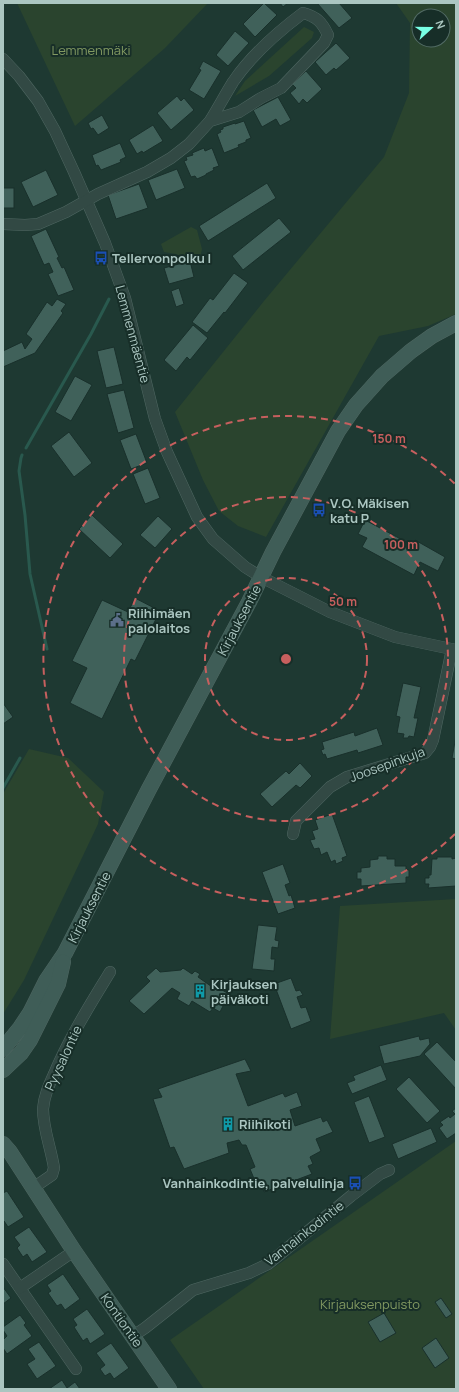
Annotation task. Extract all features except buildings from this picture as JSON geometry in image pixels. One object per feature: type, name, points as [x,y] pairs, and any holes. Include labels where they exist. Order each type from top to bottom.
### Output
[{"type":"street","points":[[3,224],[25,226],[38,224],[52,219],[86,200],[147,172],[171,158],[189,144],[210,121],[233,81],[246,65],[285,26],[303,13],[314,16],[324,26],[328,35],[324,43],[281,88],[260,98],[239,112],[210,121]]},
{"type":"street","name":"Lemmenmäentie","points":[[3,59],[19,76],[38,101],[55,131],[86,200],[125,298],[155,419],[167,452],[198,517],[213,539],[245,567],[261,577],[330,612],[395,637],[454,650]]},
{"type":"street","name":"Kirjauksentie","points":[[3,1049],[20,1028],[46,981],[65,953],[149,789],[338,431],[356,405],[382,376],[411,351],[432,336],[456,323]]},
{"type":"street","name":"Joosepinkuja","points":[[292,834],[296,821],[330,787],[347,777],[425,753],[433,740],[454,650]]},
{"type":"street","name":"Kirjauksentie","points":[[3,1070],[25,1046],[44,1014],[58,984],[65,953]]},
{"type":"street","name":"Pyysalontie","points":[[33,1188],[52,1175],[54,1168],[44,1124],[43,1107],[47,1090],[59,1061],[110,972]]},
{"type":"street","name":"Kontiontie","points":[[3,1137],[6,1148],[74,1251],[169,1389]]},
{"type":"street","name":"Vanhainkodintie","points":[[133,1336],[193,1290],[249,1273],[268,1264],[351,1196],[380,1174],[389,1170]]},
{"type":"street","points":[[20,1288],[74,1251]]},
{"type":"street","points":[[3,1264],[76,1368]]},
{"type":"green space","name":"Lemmenmäki","points":[[17,3],[208,3],[165,48],[75,126]]},
{"type":"green space","points":[[396,3],[456,3],[456,314],[428,326],[379,336],[266,537],[238,526],[219,511],[203,480],[175,412],[264,301],[384,157],[409,93],[410,23]]},
{"type":"green space","points":[[304,27],[314,32],[312,38],[269,76],[235,96],[245,81]]},
{"type":"green space","points":[[191,227],[197,230],[202,249],[199,262],[193,262],[176,254],[164,252],[161,244]]},
{"type":"green space","points":[[29,749],[68,758],[104,792],[98,824],[24,980],[3,1014],[3,794]]},
{"type":"green space","points":[[456,899],[456,1030],[444,1013],[330,1039],[340,906]]},
{"type":"green space","name":"Kirjauksenpuisto","points":[[456,1141],[456,1389],[204,1389],[170,1340]]},
{"type":"waterway","points":[[26,448],[91,334],[109,299]]},
{"type":"waterway","points":[[22,455],[19,471],[25,515],[30,574],[47,649]]},
{"type":"waterway","points":[[3,788],[20,758]]},
{"type":"place","name":"Tellervonpolku I","points":[[101,258]]},
{"type":"place","name":"V.O. Mäkisen katu P","points":[[319,510]]},
{"type":"place","name":"Riihimäen palolaitos","points":[[117,620]]},
{"type":"place","name":"Kirjauksen päiväkoti","points":[[200,991]]},
{"type":"place","name":"Riihikoti","points":[[228,1124]]},
{"type":"place","name":"Vanhainkodintie, palvelulinja","points":[[355,1183]]}]
